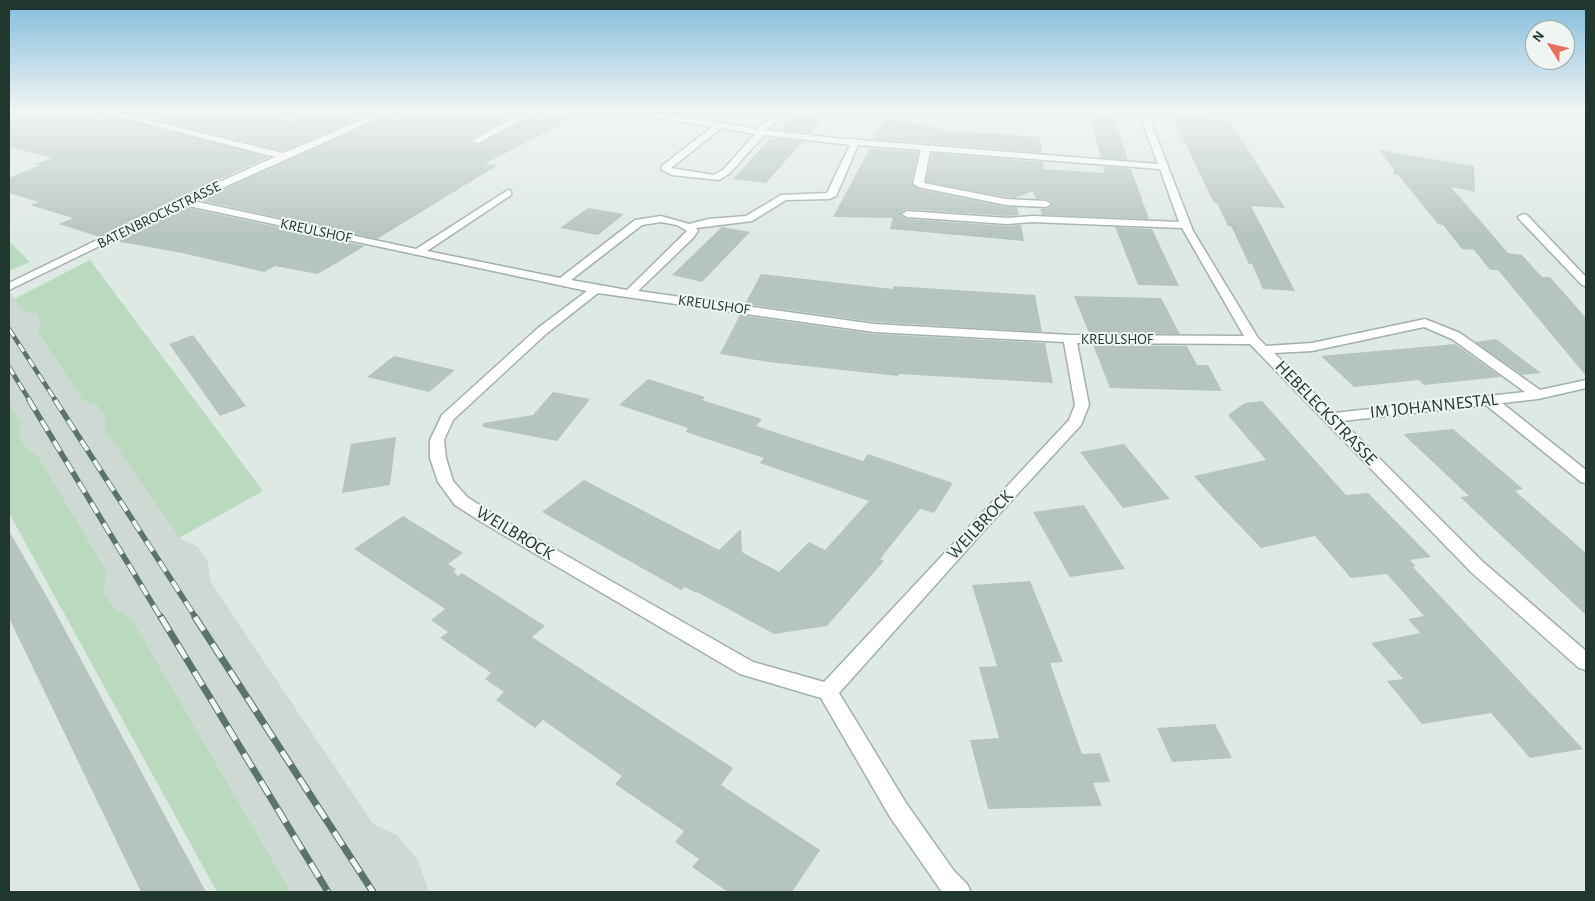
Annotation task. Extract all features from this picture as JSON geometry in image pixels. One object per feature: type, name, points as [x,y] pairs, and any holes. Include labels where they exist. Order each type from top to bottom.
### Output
[{"type":"street","points":[[268,152],[284,156]]},
{"type":"street","name":"BATENBROCKSTRASSE","points":[[9,287],[183,202],[293,152]]},
{"type":"street","points":[[686,152],[665,168],[672,172],[716,178],[727,171],[743,152]]},
{"type":"street","points":[[688,226],[709,222],[748,219],[784,197],[828,196],[833,194],[851,152]]},
{"type":"street","points":[[925,152],[918,183],[921,185],[1001,201],[1046,204]]},
{"type":"street","points":[[969,152],[1164,166]]},
{"type":"street","name":"HEBELECKSTRASSE","points":[[1159,152],[1186,225],[1259,345],[1477,567],[1586,662]]},
{"type":"street","points":[[418,252],[508,193]]},
{"type":"street","name":"KREULSHOF","points":[[183,202],[596,289],[874,328],[1070,339],[1259,345]]},
{"type":"street","points":[[907,214],[1007,221],[1032,219],[1186,225]]},
{"type":"street","points":[[1523,217],[1586,283]]},
{"type":"street","points":[[562,282],[639,222],[661,219],[688,226],[693,231],[689,236],[630,294]]},
{"type":"street","name":"WEILBROCK","points":[[596,289],[542,331],[447,418],[436,440],[438,458],[446,482],[462,501],[489,519],[747,668],[828,692],[982,521],[1076,422],[1082,405],[1070,339]]},
{"type":"street","name":"IM JOHANNESTAL","points":[[1259,345],[1312,347],[1425,323],[1456,336],[1538,394]]},
{"type":"street","name":"IM JOHANNESTAL","points":[[1330,418],[1538,394],[1586,384]]},
{"type":"street","points":[[1489,400],[1586,478]]},
{"type":"street","points":[[828,692],[898,810],[946,879],[959,892]]},
{"type":"shaded area","points":[[9,291],[22,310],[35,314],[41,323],[38,332],[83,399],[98,406],[105,416],[104,429],[179,538],[198,547],[208,562],[210,581],[373,824],[397,835],[418,860],[429,892],[291,892],[132,619],[114,608],[103,591],[107,572],[38,456],[26,448],[18,434],[21,424],[9,403]]},
{"type":"green space","points":[[9,241],[30,262],[9,271]]},
{"type":"green space","points":[[90,260],[263,491],[179,538],[104,429],[105,416],[98,406],[83,400],[38,332],[41,323],[36,314],[22,310],[14,299]]},
{"type":"green space","points":[[9,403],[21,424],[18,434],[26,448],[38,456],[107,572],[103,591],[114,608],[132,619],[291,892],[217,892],[9,513]]},
{"type":"building","points":[[29,152],[250,152],[269,157],[178,198],[100,237],[59,224],[73,218],[30,205],[39,202],[9,193],[9,178],[40,165],[35,164],[52,158]]},
{"type":"building","points":[[306,152],[508,152],[485,164],[498,165],[377,239],[199,200]]},
{"type":"building","points":[[758,152],[793,152],[766,183],[733,179]]},
{"type":"building","points":[[868,152],[919,152],[911,183],[918,189],[1006,207],[1017,207],[1019,215],[1007,216],[907,209],[901,212],[901,216],[907,219],[1007,226],[1021,225],[1024,241],[890,229],[893,218],[833,217]]},
{"type":"building","points":[[1099,152],[1125,152],[1128,160],[1101,158]]},
{"type":"building","points":[[1189,152],[1250,152],[1285,208],[1251,206],[1295,291],[1263,289],[1252,264],[1249,264],[1231,226],[1228,226],[1217,203],[1214,203]]},
{"type":"building","points":[[1381,152],[1391,152],[1474,166],[1475,192],[1451,187],[1508,253],[1522,255],[1542,277],[1550,277],[1586,318],[1586,376],[1498,270],[1490,270],[1474,250],[1462,249],[1443,225],[1438,224],[1399,176],[1393,174],[1394,170]]},
{"type":"building","points":[[932,153],[1043,162],[1044,169],[1105,173],[1103,166],[1131,169],[1149,219],[1042,215],[1040,209],[1047,209],[1053,203],[1046,199],[1036,199],[1033,191],[1015,198],[926,182]]},
{"type":"building","points":[[184,207],[365,246],[318,274],[275,266],[264,272],[182,253],[115,241]]},
{"type":"building","points":[[588,208],[624,214],[598,235],[560,228]]},
{"type":"building","points":[[722,227],[750,232],[702,282],[672,275]]},
{"type":"building","points":[[1115,227],[1152,229],[1179,286],[1138,285]]},
{"type":"building","points":[[761,274],[893,289],[893,286],[1035,295],[1042,332],[874,322],[745,304]]},
{"type":"building","points":[[1074,296],[1161,298],[1180,334],[1089,333]]},
{"type":"building","points":[[740,315],[874,334],[1045,343],[1053,383],[899,374],[898,376],[768,362],[720,354]]},
{"type":"building","points":[[193,335],[246,406],[220,416],[169,344]]},
{"type":"building","points":[[1496,339],[1541,373],[1522,375],[1475,342]]},
{"type":"building","points":[[1455,344],[1501,377],[1424,385],[1419,380],[1354,387],[1321,356]]},
{"type":"building","points":[[1093,345],[1187,346],[1197,365],[1208,365],[1222,391],[1110,388]]},
{"type":"building","points":[[394,356],[455,370],[429,392],[367,377]]},
{"type":"building","points":[[648,379],[705,397],[702,400],[762,419],[756,426],[863,461],[868,454],[953,483],[934,513],[920,509],[880,559],[884,561],[827,626],[774,634],[697,592],[685,587],[681,590],[542,512],[584,480],[719,550],[741,529],[742,552],[779,572],[809,542],[825,550],[869,501],[760,463],[764,458],[686,432],[688,428],[619,405]]},
{"type":"building","points":[[553,392],[590,399],[557,441],[483,427],[483,423],[533,415]]},
{"type":"building","points":[[1262,401],[1346,495],[1368,493],[1431,557],[1410,560],[1416,566],[1413,567],[1583,749],[1530,758],[1491,713],[1422,724],[1387,681],[1403,679],[1371,643],[1420,633],[1408,619],[1424,616],[1387,574],[1351,578],[1315,536],[1261,548],[1216,501],[1194,476],[1266,460],[1228,415],[1245,403]]},
{"type":"building","points":[[1453,429],[1523,489],[1515,491],[1586,553],[1586,615],[1460,497],[1469,496],[1403,434]]},
{"type":"building","points":[[396,437],[390,485],[342,493],[351,444]]},
{"type":"building","points":[[1124,444],[1170,499],[1123,508],[1080,452]]},
{"type":"building","points":[[1084,505],[1125,569],[1070,577],[1033,512]]},
{"type":"building","points":[[403,516],[463,553],[448,564],[456,569],[454,572],[458,576],[462,573],[545,626],[532,637],[733,768],[721,785],[820,850],[792,892],[728,892],[692,867],[699,859],[675,842],[684,831],[615,784],[622,776],[543,720],[535,728],[496,700],[504,692],[485,679],[491,673],[440,638],[448,632],[431,620],[445,609],[354,549]]},
{"type":"building","points":[[9,531],[51,604],[206,892],[141,892],[9,618]]},
{"type":"building","points":[[1030,581],[1063,662],[1050,663],[1082,754],[1100,753],[1110,782],[1093,783],[1102,806],[988,809],[970,740],[999,738],[979,667],[997,666],[972,585]]},
{"type":"building","points":[[1215,724],[1232,758],[1172,762],[1157,728]]},
{"type":"railway","points":[[9,329],[56,401]]},
{"type":"railway","points":[[9,367],[30,401]]},
{"type":"railway","points":[[29,400],[161,618]]},
{"type":"railway","points":[[55,400],[196,618]]},
{"type":"railway","points":[[161,617],[328,892]]},
{"type":"railway","points":[[195,617],[373,892]]}]
